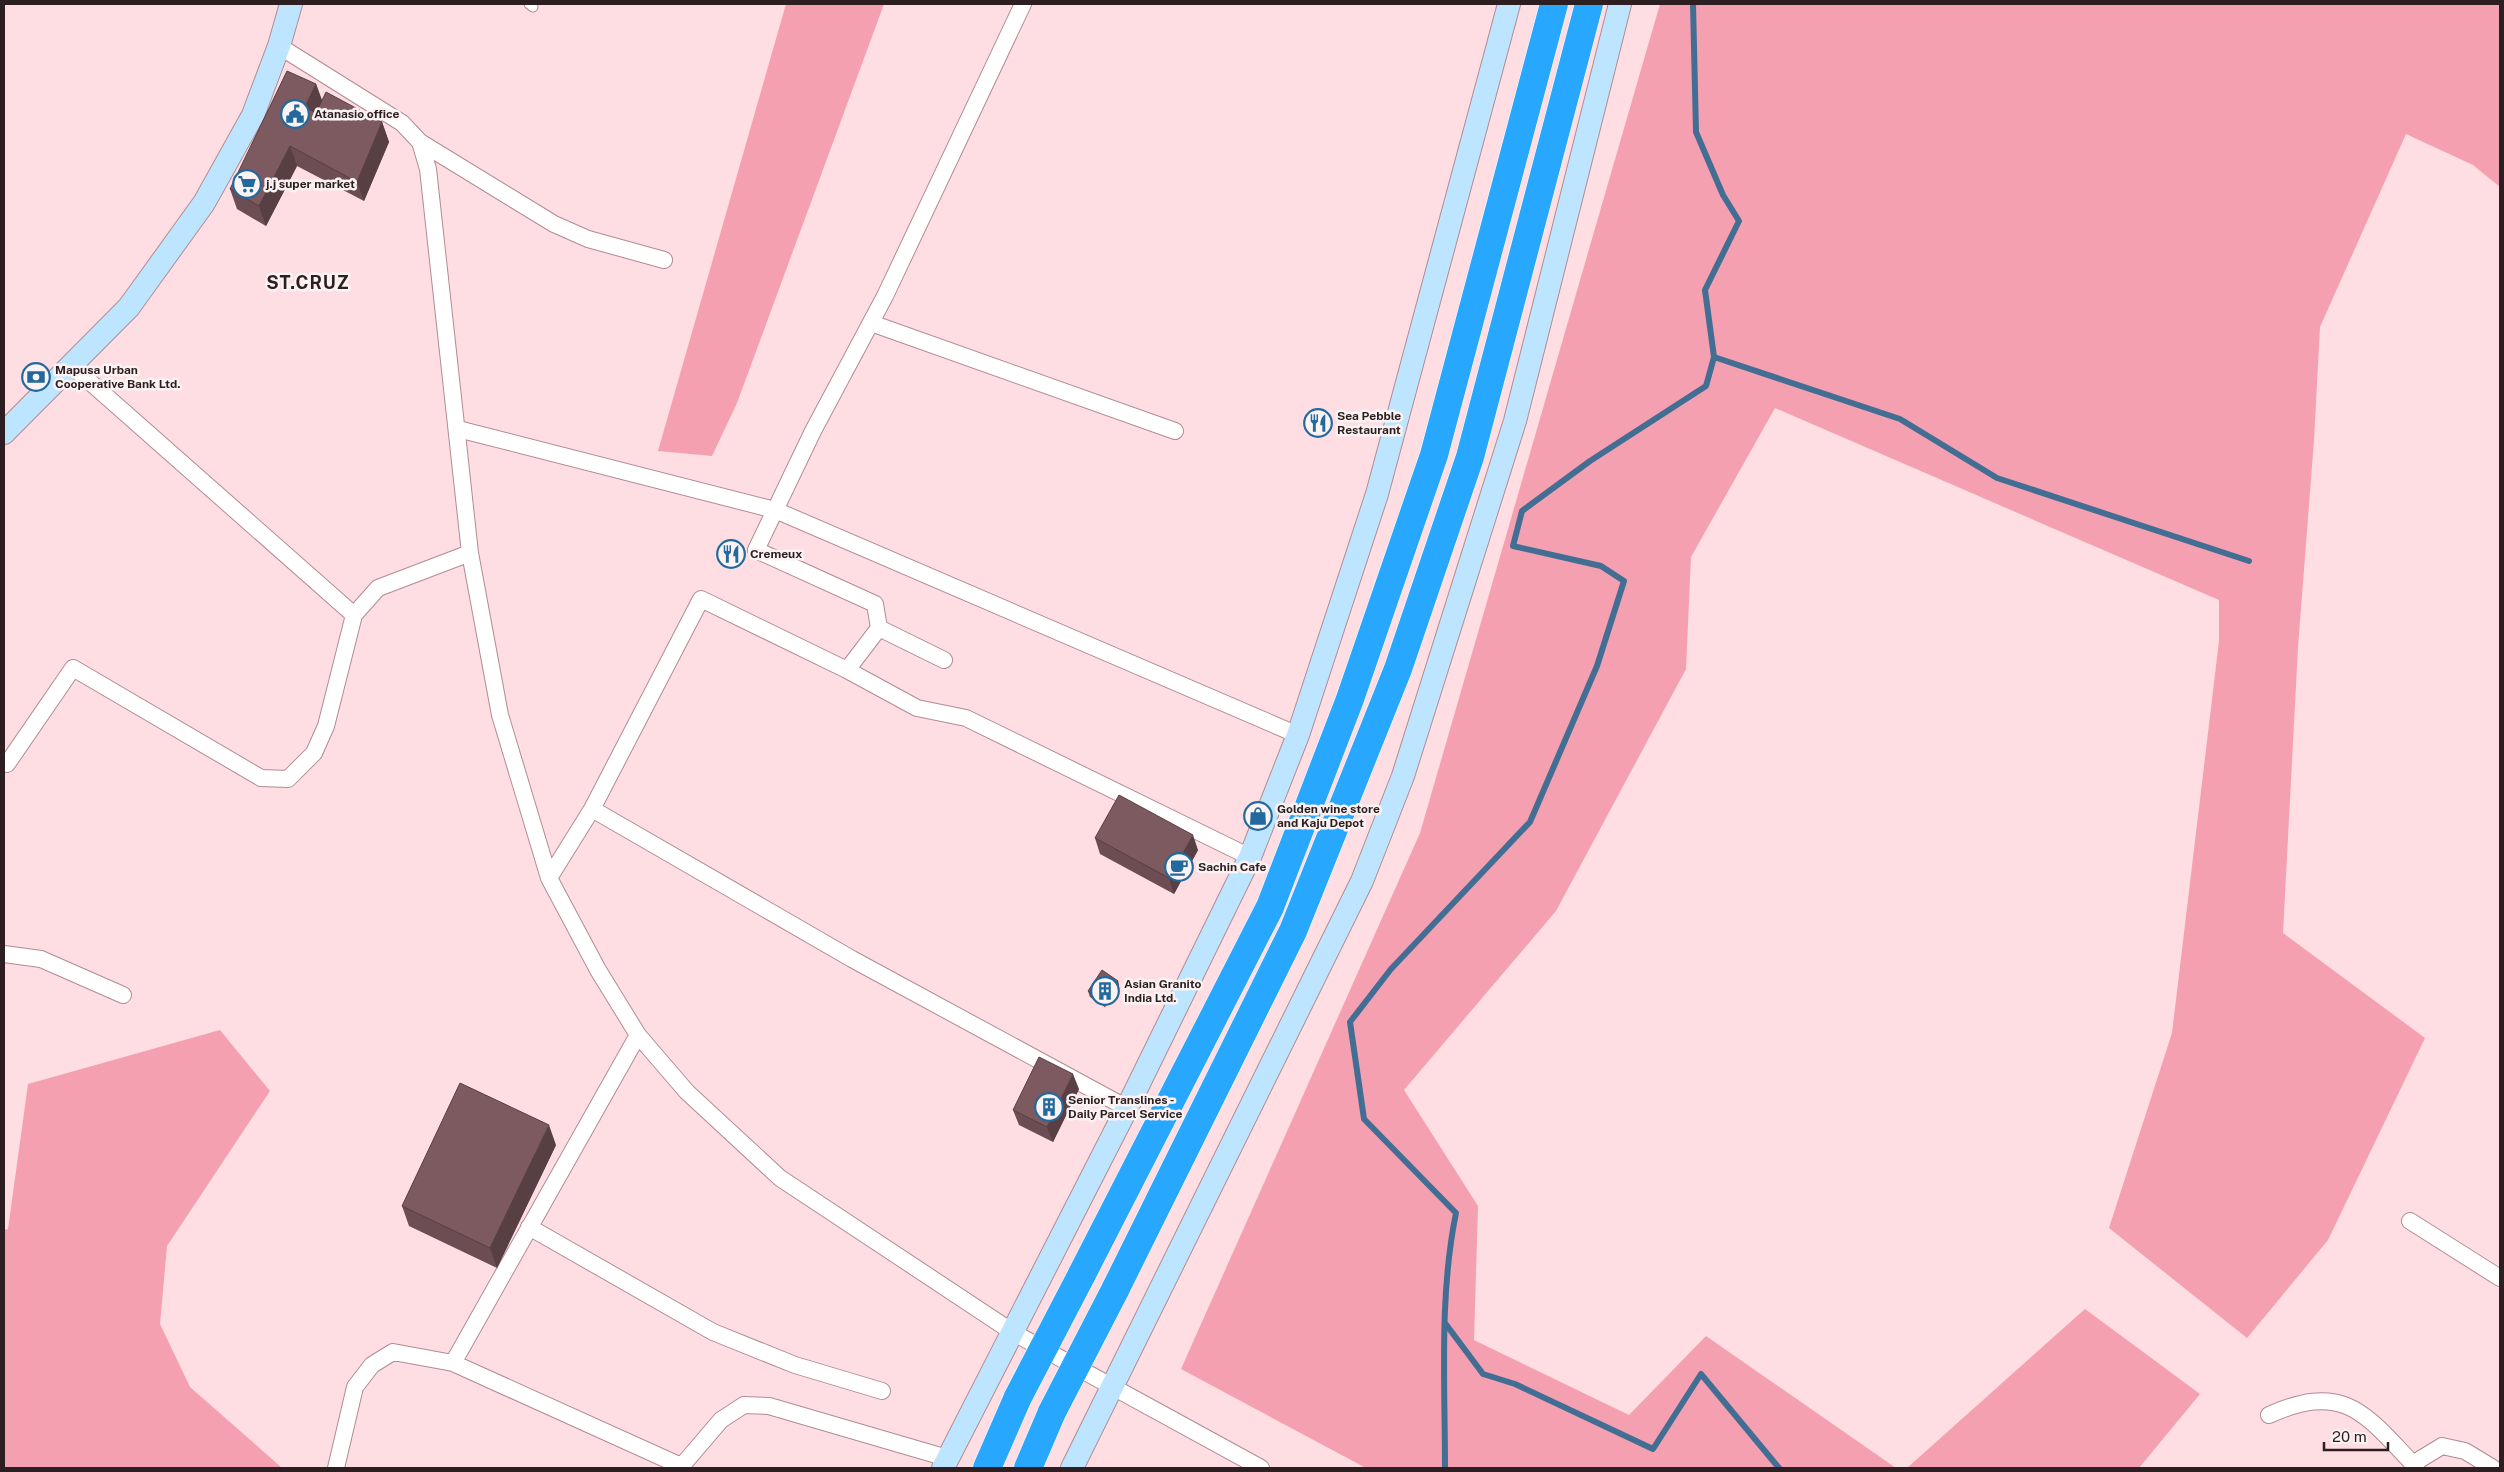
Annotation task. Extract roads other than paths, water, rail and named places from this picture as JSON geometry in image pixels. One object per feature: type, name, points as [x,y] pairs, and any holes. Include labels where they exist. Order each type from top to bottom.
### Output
[{"type":"highway","points":[[987,1468],[1018,1397],[1270,907],[1350,699],[1434,455],[1554,4]]},
{"type":"highway","points":[[1028,1468],[1052,1412],[1115,1290],[1293,931],[1398,669],[1470,457],[1589,4]]},
{"type":"street","points":[[4,433],[129,307],[204,203],[252,115],[279,46],[291,4]]},
{"type":"street","points":[[847,670],[879,628],[875,604],[756,550],[813,431],[871,323],[1023,4]]},
{"type":"street","points":[[336,1468],[355,1387],[372,1365],[393,1352],[452,1363],[680,1467],[721,1420],[744,1405],[769,1406],[945,1463],[1014,1333],[1250,857],[1298,735],[1377,494],[1509,4]]},
{"type":"street","points":[[1072,1468],[1362,881],[1402,776],[1515,421],[1620,4]]},
{"type":"street","points":[[279,46],[402,123],[420,142],[554,224],[588,239],[664,260]]},
{"type":"street","points":[[420,142],[428,169],[458,429],[470,553],[500,715],[549,878],[598,970],[638,1035],[687,1092],[780,1178],[1014,1333],[1111,1388],[1261,1468]]},
{"type":"street","points":[[871,323],[1174,431]]},
{"type":"street","points":[[72,366],[354,615]]},
{"type":"street","points":[[458,429],[775,510],[1298,735]]},
{"type":"street","points":[[4,762],[7,764],[73,668],[261,778],[288,779],[314,754],[326,726],[354,615],[378,588],[470,553]]},
{"type":"street","points":[[549,878],[592,809],[701,599],[847,670],[916,708],[966,718],[1250,857]]},
{"type":"street","points":[[879,628],[944,660]]},
{"type":"street","points":[[592,809],[852,959],[1127,1108]]},
{"type":"street","points":[[4,954],[40,959],[123,995]]},
{"type":"street","points":[[452,1363],[638,1035]]},
{"type":"street","points":[[2410,1221],[2500,1278]]},
{"type":"street","points":[[529,1227],[712,1332],[795,1365],[882,1391]]},
{"type":"street","points":[[2269,1415],[2294,1404],[2316,1401],[2343,1404],[2367,1416],[2414,1467],[2419,1460],[2442,1446],[2465,1451],[2493,1468]]},
{"type":"waterway","points":[[1445,1468],[1445,1308],[1447,1276],[1456,1213],[1364,1119],[1350,1022],[1391,969],[1530,822],[1597,666],[1624,581],[1601,566],[1513,546],[1522,511],[1590,461],[1706,386],[1714,357],[1705,290],[1739,221],[1723,195],[1696,132],[1693,4]]},
{"type":"waterway","points":[[1714,357],[1900,419],[1997,478],[2249,561]]},
{"type":"waterway","points":[[1445,1323],[1483,1374],[1515,1384],[1653,1449],[1701,1374],[1779,1468]]},
{"type":"place","name":"Atanasio office","points":[[295,114]]},
{"type":"place","name":"j.j super market","points":[[247,184]]},
{"type":"place","name":"Mapusa Urban Cooperative Bank Ltd.","points":[[36,377]]},
{"type":"place","name":"Sea Pebble Restaurant","points":[[1318,423]]},
{"type":"place","name":"Cremeux","points":[[731,554]]},
{"type":"place","name":"Golden wine store and Kaju Depot","points":[[1258,816]]},
{"type":"place","name":"Sachin Cafe","points":[[1179,867]]},
{"type":"place","name":"Asian Granito India Ltd.","points":[[1105,991]]},
{"type":"place","name":"Senior Translines - Daily Parcel Service","points":[[1049,1107]]},
{"type":"district","name":"ST.CRUZ","points":[[308,282]]}]
